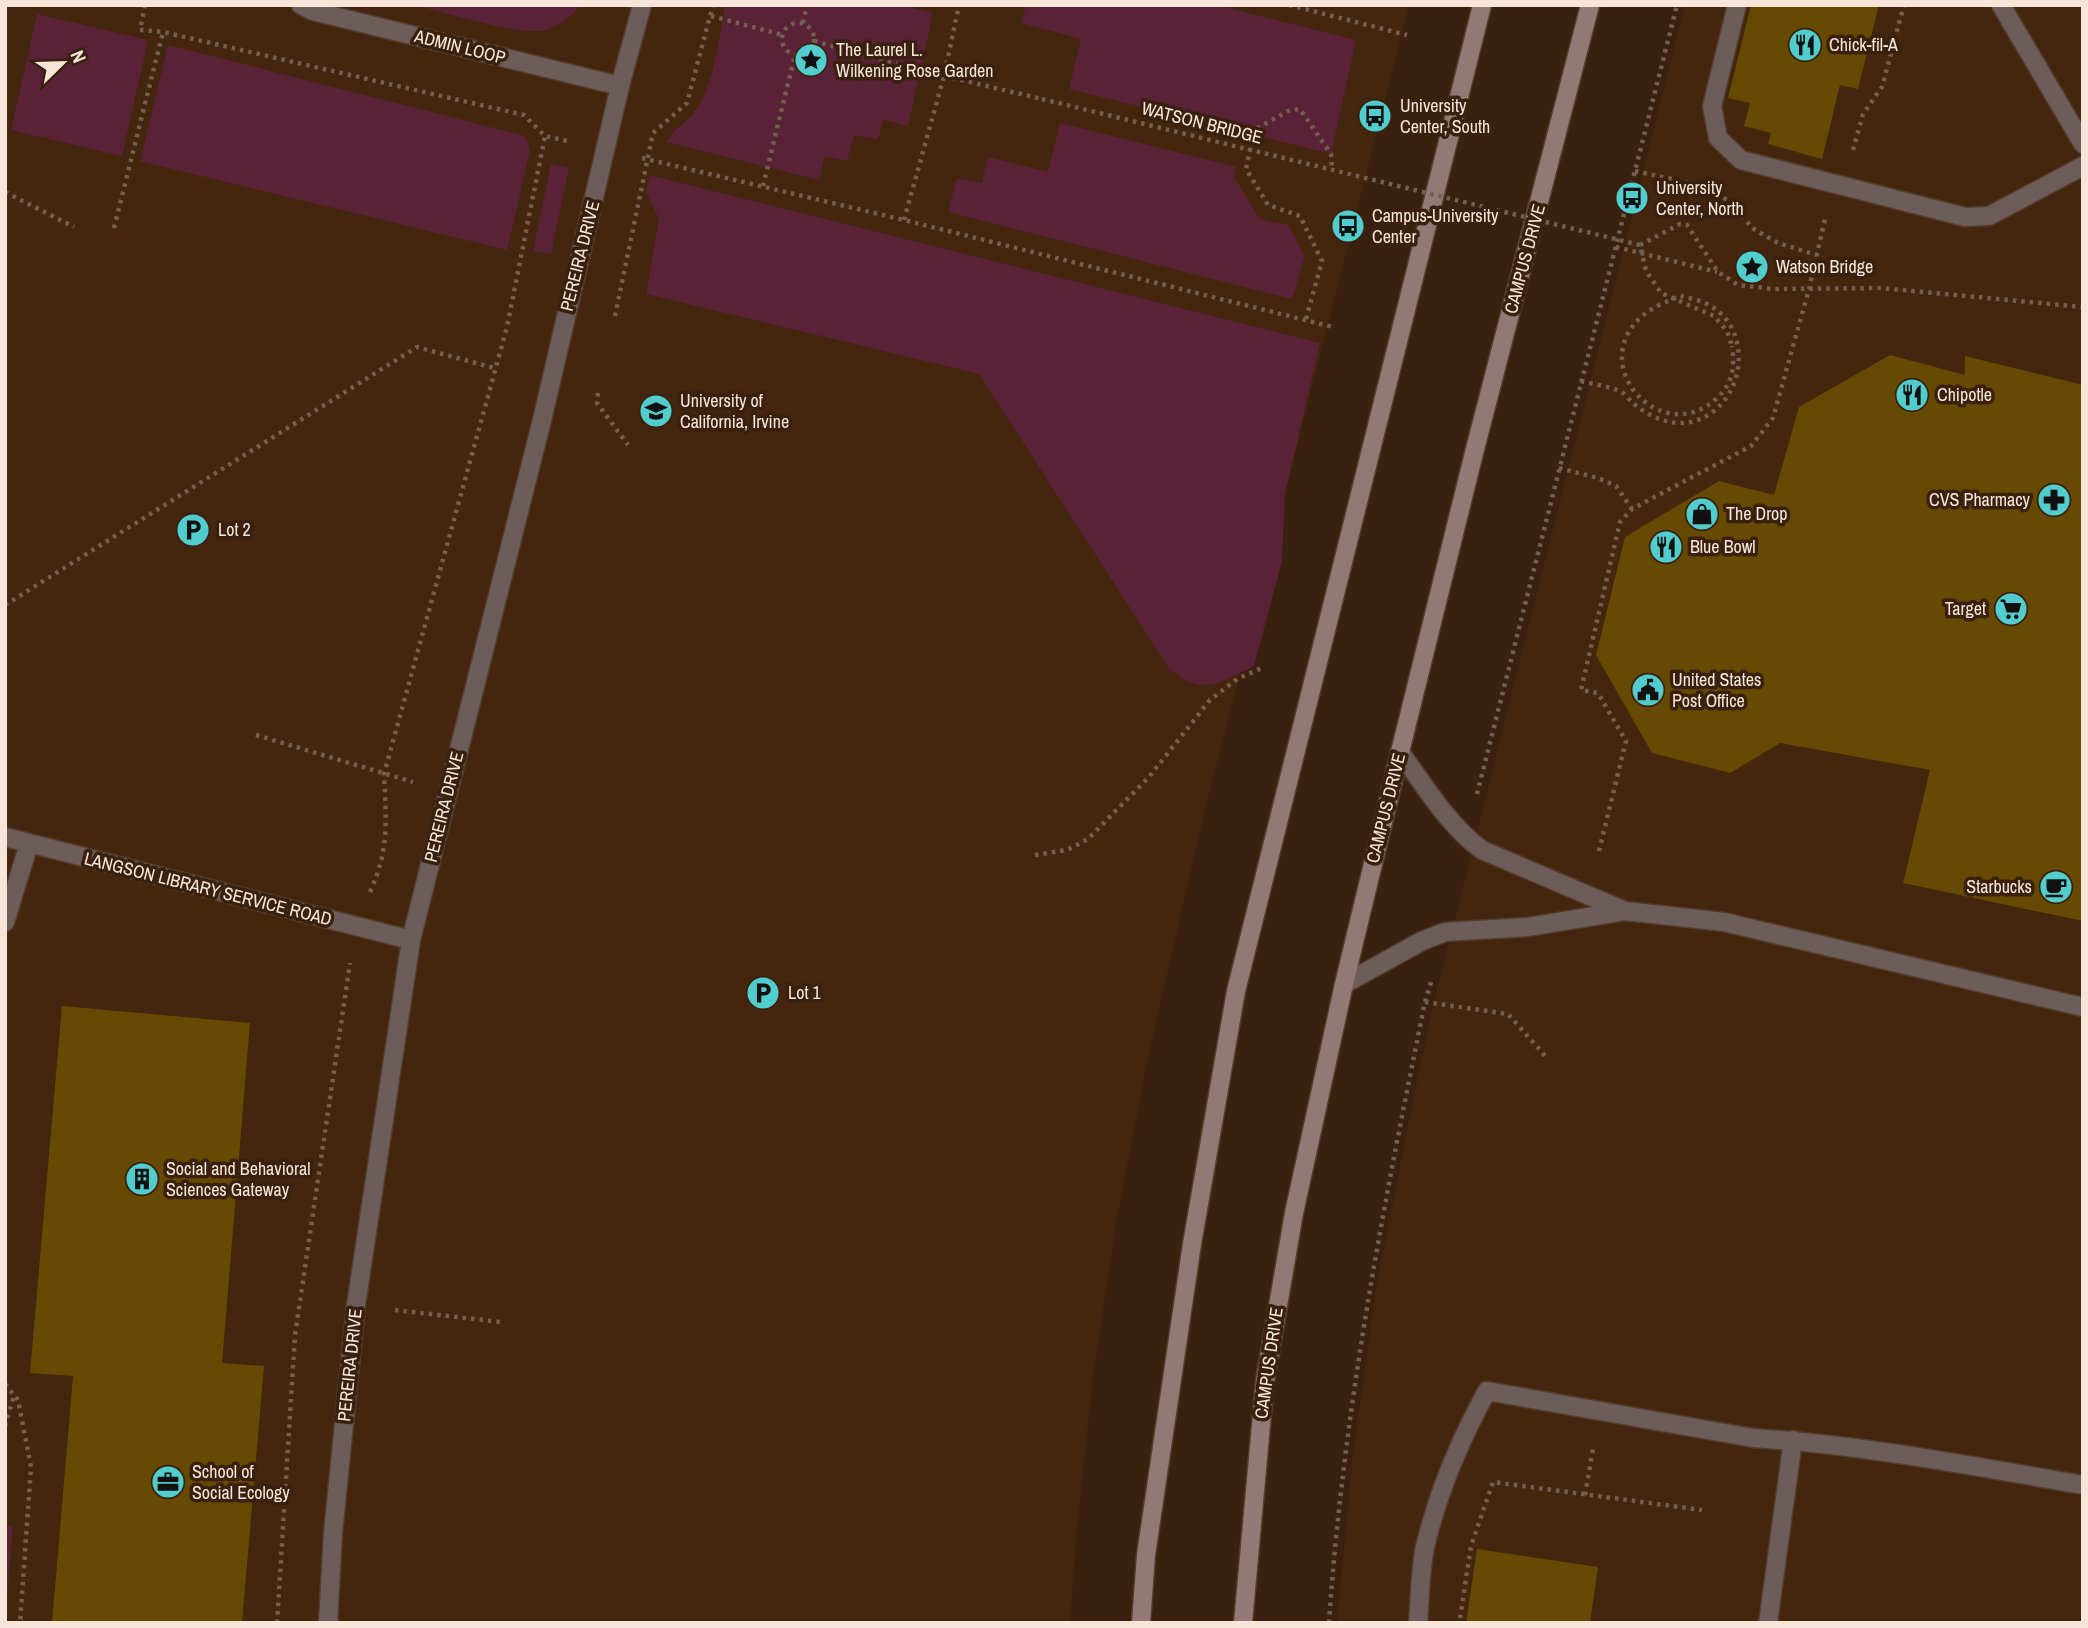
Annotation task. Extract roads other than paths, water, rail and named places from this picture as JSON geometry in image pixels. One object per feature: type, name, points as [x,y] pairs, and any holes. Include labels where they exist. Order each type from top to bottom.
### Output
[{"type":"main road","points":[[1142,1623],[1146,1555],[1189,1257],[1236,991],[1482,5]]},
{"type":"main road","name":"CAMPUS DRIVE","points":[[1243,1623],[1265,1381],[1294,1213],[1343,984],[1470,466],[1590,5]]},
{"type":"lane","name":"ADMIN LOOP","points":[[301,5],[313,11],[620,86]]},
{"type":"lane","name":"PEREIRA DRIVE","points":[[328,1623],[333,1533],[355,1305],[411,940],[542,420],[620,86],[642,5]]},
{"type":"lane","points":[[1737,5],[1712,106],[1718,138],[1741,160],[1965,217],[1989,216],[2083,166]]},
{"type":"lane","points":[[2001,5],[2083,144]]},
{"type":"lane","points":[[1400,752],[1439,806],[1466,838],[1482,850],[1625,911]]},
{"type":"lane","name":"LANGSON LIBRARY SERVICE ROAD","points":[[5,837],[411,940]]},
{"type":"lane","points":[[5,922],[29,844]]},
{"type":"lane","points":[[1343,984],[1422,940],[1445,932],[1528,927],[1625,911],[1724,922],[2083,1007]]},
{"type":"lane","points":[[1418,1623],[1424,1549],[1438,1500],[1466,1430],[1487,1391],[1753,1438],[1793,1440],[1947,1461],[2083,1485]]},
{"type":"lane","points":[[1768,1623],[1793,1440]]},
{"type":"place","name":"Chick-fil-A","points":[[1805,45]]},
{"type":"place","name":"The Laurel L. Wilkening Rose Garden","points":[[811,60]]},
{"type":"place","name":"University Center, South","points":[[1375,116]]},
{"type":"place","name":"University Center, North","points":[[1632,198]]},
{"type":"place","name":"Campus-University Center","points":[[1348,226]]},
{"type":"place","name":"Watson Bridge","points":[[1752,267]]},
{"type":"place","name":"Chipotle","points":[[1912,395]]},
{"type":"place","name":"University of California, Irvine","points":[[656,411]]},
{"type":"place","name":"CVS Pharmacy","points":[[2054,500]]},
{"type":"place","name":"The Drop","points":[[1702,514]]},
{"type":"place","name":"Lot 2","points":[[193,530]]},
{"type":"place","name":"Blue Bowl","points":[[1666,547]]},
{"type":"place","name":"Target","points":[[2011,609]]},
{"type":"place","name":"United States Post Office","points":[[1648,690]]},
{"type":"place","name":"Starbucks","points":[[2056,887]]},
{"type":"place","name":"Lot 1","points":[[763,993]]},
{"type":"place","name":"Social and Behavioral Sciences Gateway","points":[[142,1179]]},
{"type":"place","name":"School of Social Ecology","points":[[168,1482]]}]
